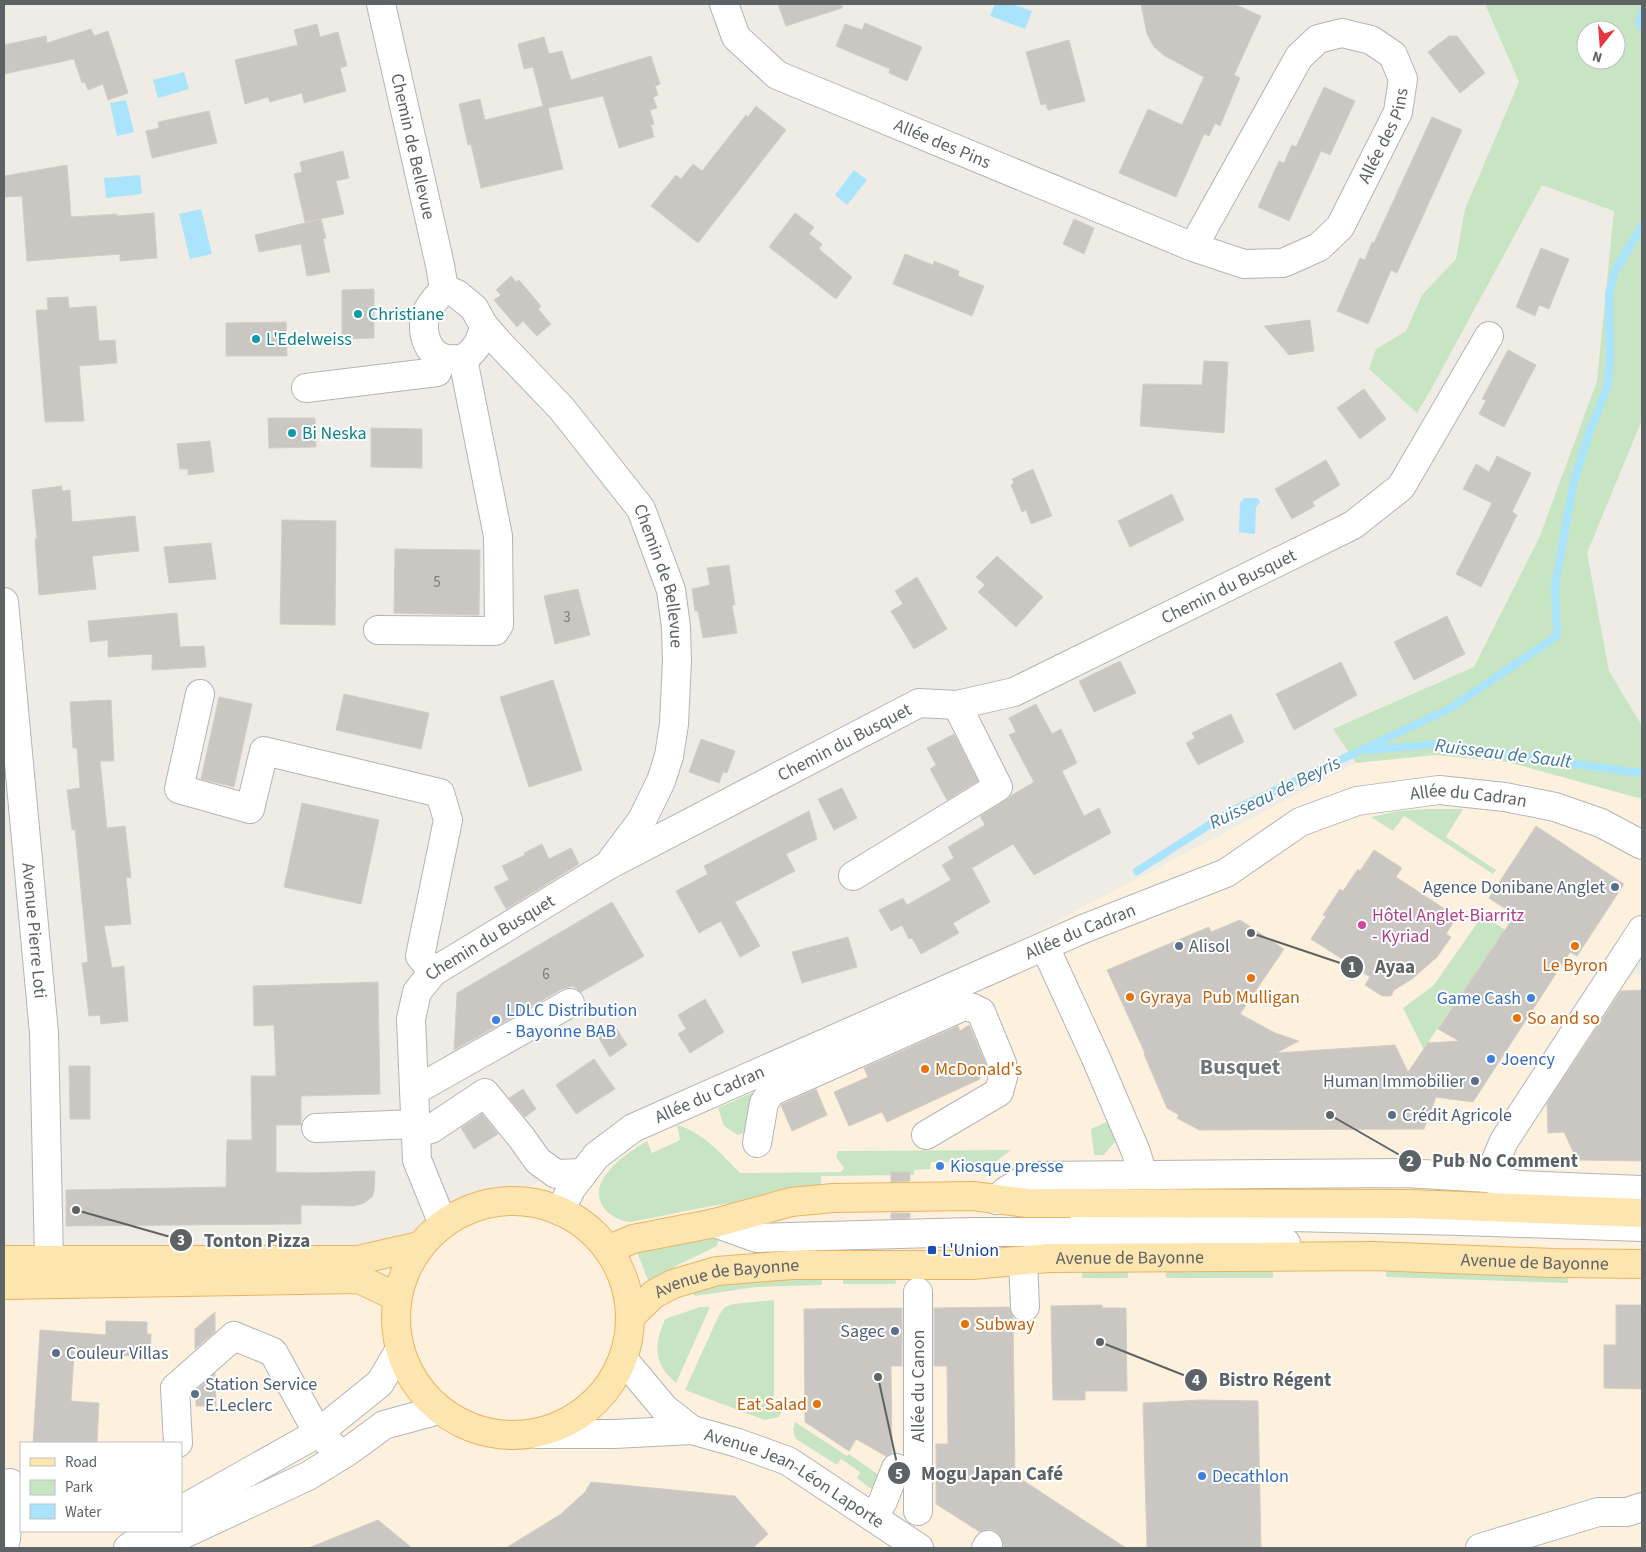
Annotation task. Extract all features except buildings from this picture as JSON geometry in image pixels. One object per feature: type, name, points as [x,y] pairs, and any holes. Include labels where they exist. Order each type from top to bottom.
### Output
[{"type":"main road","points":[[608,1250],[633,1239],[715,1223],[791,1202],[832,1198],[973,1196],[1027,1203],[1410,1204],[1642,1213]]},
{"type":"main road","points":[[500,1202],[530,1203],[560,1211],[586,1228],[608,1250],[624,1282],[630,1317],[628,1345],[624,1359],[595,1401],[573,1420],[537,1434],[499,1435],[467,1427],[439,1410],[417,1386],[402,1359],[398,1338],[397,1297],[405,1270],[420,1246],[443,1224],[470,1209],[500,1202]]},
{"type":"main road","points":[[4,1260],[358,1260],[420,1246]]},
{"type":"main road","name":"Avenue de Bayonne","points":[[630,1317],[654,1294],[674,1284],[717,1271],[792,1265],[972,1265],[1049,1258],[1374,1256],[1554,1263],[1642,1264]]},
{"type":"main road","points":[[4,1285],[359,1280],[397,1297]]},
{"type":"street","name":"Chemin de Bellevue","points":[[381,4],[444,289],[457,294],[474,308],[484,326],[562,409],[641,509],[671,590],[676,627],[677,660],[674,724],[670,756],[661,781],[642,820],[607,866]]},
{"type":"street","name":"Allée des Pins","points":[[724,4],[736,37],[777,75],[1193,248],[1244,264],[1284,263],[1319,247],[1340,227],[1398,112],[1403,79],[1393,55],[1371,40],[1342,33],[1318,39],[1299,57],[1193,248]]},
{"type":"street","points":[[444,289],[428,309],[423,324],[430,348],[453,359]]},
{"type":"street","points":[[306,388],[437,372],[453,359],[474,351],[482,339],[484,326]]},
{"type":"street","name":"Chemin du Busquet","points":[[443,1224],[417,1160],[411,1019],[418,992],[433,972],[607,866],[919,703],[956,705],[1014,692],[1353,525],[1401,488],[1489,336]]},
{"type":"street","points":[[378,630],[495,631],[499,625],[498,536],[453,359]]},
{"type":"street","name":"Avenue Pierre Loti","points":[[4,602],[44,1033],[49,1260]]},
{"type":"street","points":[[200,694],[179,789],[250,809],[264,751],[440,793],[448,820],[420,956],[433,972]]},
{"type":"street","points":[[853,876],[998,786],[956,705]]},
{"type":"street","name":"Allée du Cadran","points":[[560,1211],[571,1189],[596,1156],[633,1128],[1083,929],[1226,873],[1300,822],[1357,801],[1439,790],[1504,797],[1555,807],[1601,823],[1642,844]]},
{"type":"street","points":[[1488,1178],[1504,1141],[1642,930]]},
{"type":"street","points":[[1045,947],[1095,1056],[1136,1152],[1143,1175]]},
{"type":"street","points":[[414,1091],[570,1003]]},
{"type":"street","points":[[757,1143],[764,1103],[771,1092],[964,1006],[973,1008],[981,1012],[1002,1062],[1003,1077],[999,1092],[926,1135]]},
{"type":"street","points":[[316,1128],[431,1129],[485,1093],[538,1161],[556,1174],[583,1173]]},
{"type":"street","points":[[996,1200],[1006,1191],[1030,1176],[1406,1173],[1488,1178],[1518,1185],[1642,1190]]},
{"type":"street","points":[[715,1223],[757,1238],[972,1232],[1074,1232],[1092,1219],[1290,1217],[1642,1227]]},
{"type":"street","points":[[1074,1232],[1085,1242],[1388,1244],[1642,1253]]},
{"type":"street","points":[[717,1271],[757,1238]]},
{"type":"street","points":[[1024,1261],[1025,1307]]},
{"type":"street","name":"Allée du Canon","points":[[918,1292],[918,1511]]},
{"type":"street","points":[[178,1442],[175,1388],[234,1336],[273,1352],[318,1433],[342,1455]]},
{"type":"street","points":[[182,1510],[318,1433],[380,1383],[398,1338]]},
{"type":"street","name":"Avenue Jean-Léon Laporte","points":[[624,1359],[664,1408],[692,1430]]},
{"type":"street","points":[[154,1548],[308,1476],[342,1455],[384,1424],[439,1410]]},
{"type":"street","name":"Avenue Jean-Léon Laporte","points":[[537,1434],[614,1434],[692,1430],[738,1443],[788,1461],[919,1548]]},
{"type":"street","points":[[874,1518],[896,1468]]},
{"type":"street","points":[[4,1546],[10,1483]]},
{"type":"street","points":[[1480,1548],[1598,1512],[1627,1512],[1642,1507]]},
{"type":"street","points":[[182,1510],[234,1510]]},
{"type":"street","points":[[128,1548],[151,1532]]},
{"type":"shaded area","points":[[1435,755],[1509,762],[1642,799],[1642,914],[1604,975],[1642,974],[1642,1548],[4,1548],[4,1300],[335,1294],[391,1257],[1040,930],[1356,763]]},
{"type":"green space","points":[[1485,4],[1642,4],[1642,420],[1587,553],[1609,671],[1642,726],[1642,799],[1508,762],[1435,755],[1356,763],[1333,729],[1474,667],[1540,536],[1597,381],[1614,211],[1542,185],[1417,413],[1369,369],[1376,349],[1406,331],[1422,295],[1456,259],[1465,209],[1519,82]]},
{"type":"green space","points":[[1463,809],[1446,837],[1496,870],[1493,874],[1404,816],[1393,831],[1371,817],[1399,811]]},
{"type":"green space","points":[[1483,915],[1538,952],[1501,936],[1429,1041],[1459,1100],[1449,1100],[1403,1008],[1433,986]]},
{"type":"green space","points":[[765,1087],[749,1127],[744,1133],[738,1135],[724,1126],[718,1108]]},
{"type":"green space","points":[[1109,1121],[1117,1139],[1104,1155],[1094,1155],[1091,1129]]},
{"type":"green space","points":[[677,1125],[703,1138],[719,1151],[740,1173],[841,1172],[844,1168],[836,1157],[838,1151],[1011,1150],[985,1170],[950,1170],[949,1162],[931,1162],[930,1169],[914,1170],[914,1175],[821,1176],[821,1191],[711,1206],[631,1222],[619,1220],[604,1208],[599,1198],[599,1188],[604,1178],[619,1160],[647,1141],[652,1153],[680,1140]]},
{"type":"green space","points":[[715,1238],[719,1239],[717,1246],[678,1265],[649,1283],[637,1252]]},
{"type":"green space","points":[[1386,1264],[1569,1270],[1568,1283],[1386,1277]]},
{"type":"green space","points":[[1273,1265],[1273,1278],[1166,1278],[1166,1266]]},
{"type":"green space","points":[[1082,1266],[1128,1266],[1128,1278],[1082,1278]]},
{"type":"green space","points":[[822,1275],[822,1285],[756,1287],[695,1296],[689,1288],[718,1281]]},
{"type":"green space","points":[[843,1275],[895,1275],[896,1284],[843,1284]]},
{"type":"green space","points":[[774,1300],[774,1405],[783,1410],[779,1417],[765,1420],[685,1390],[719,1315],[725,1307],[733,1304]]},
{"type":"green space","points":[[700,1307],[710,1307],[676,1383],[663,1368],[658,1354],[661,1329],[665,1319]]},
{"type":"green space","points":[[795,1422],[847,1456],[849,1454],[880,1476],[871,1489],[857,1478],[860,1472],[841,1459],[837,1465],[796,1439],[793,1430]]},
{"type":"water","points":[[995,4],[1012,4],[1032,11],[1025,29],[990,16]]},
{"type":"water","points":[[184,72],[189,89],[158,98],[153,80]]},
{"type":"water","points":[[126,100],[134,132],[117,136],[110,103]]},
{"type":"water","points":[[854,170],[867,180],[847,205],[835,195]]},
{"type":"water","points":[[140,175],[142,194],[106,198],[104,178]]},
{"type":"water","points":[[201,209],[212,254],[190,259],[179,214]]},
{"type":"water","points":[[1244,498],[1258,498],[1260,502],[1256,507],[1255,534],[1239,532],[1240,503]]},
{"type":"waterway","points":[[1642,12],[1639,22],[1642,28]]},
{"type":"waterway","name":"Ruisseau de Beyris","points":[[1137,871],[1231,811],[1449,709],[1557,636],[1555,586],[1573,485],[1590,430],[1607,388],[1610,359],[1609,293],[1615,271],[1642,226]]},
{"type":"waterway","name":"Ruisseau de Sault","points":[[1368,750],[1438,744],[1642,772]]},
{"type":"place","name":"Christiane","points":[[358,314]]},
{"type":"place","name":"L'Edelweiss","points":[[256,339]]},
{"type":"place","name":"Bi Neska","points":[[292,433]]},
{"type":"place","name":"Agence Donibane Anglet","points":[[1615,887]]},
{"type":"place","name":"Hôtel Anglet-Biarritz - Kyriad","points":[[1362,925]]},
{"type":"place","name":"Ayaa","points":[[1251,933]]},
{"type":"place","name":"Alisol","points":[[1179,946]]},
{"type":"place","name":"Le Byron","points":[[1575,946]]},
{"type":"place","name":"Pub Mulligan","points":[[1251,978]]},
{"type":"place","name":"Gyraya","points":[[1130,997]]},
{"type":"place","name":"Game Cash","points":[[1531,998]]},
{"type":"place","name":"So and so","points":[[1517,1018]]},
{"type":"place","name":"LDLC Distribution - Bayonne BAB","points":[[496,1020]]},
{"type":"place","name":"Joency","points":[[1491,1059]]},
{"type":"place","name":"McDonald's","points":[[925,1069]]},
{"type":"place","name":"Human Immobilier","points":[[1475,1081]]},
{"type":"place","name":"Pub No Comment","points":[[1330,1115]]},
{"type":"place","name":"Crédit Agricole","points":[[1392,1115]]},
{"type":"place","name":"Kiosque presse","points":[[940,1166]]},
{"type":"place","name":"Tonton Pizza","points":[[76,1210]]},
{"type":"place","name":"L'Union","points":[[932,1250]]},
{"type":"place","name":"Subway","points":[[965,1324]]},
{"type":"place","name":"Sagec","points":[[895,1331]]},
{"type":"place","name":"Bistro Régent","points":[[1100,1342]]},
{"type":"place","name":"Couleur Villas","points":[[56,1353]]},
{"type":"place","name":"Mogu Japan Café","points":[[878,1377]]},
{"type":"place","name":"Station Service E.Leclerc","points":[[195,1394]]},
{"type":"place","name":"Eat Salad","points":[[817,1404]]},
{"type":"place","name":"Decathlon","points":[[1202,1476]]},
{"type":"district","name":"Busquet","points":[[1240,1067]]}]
